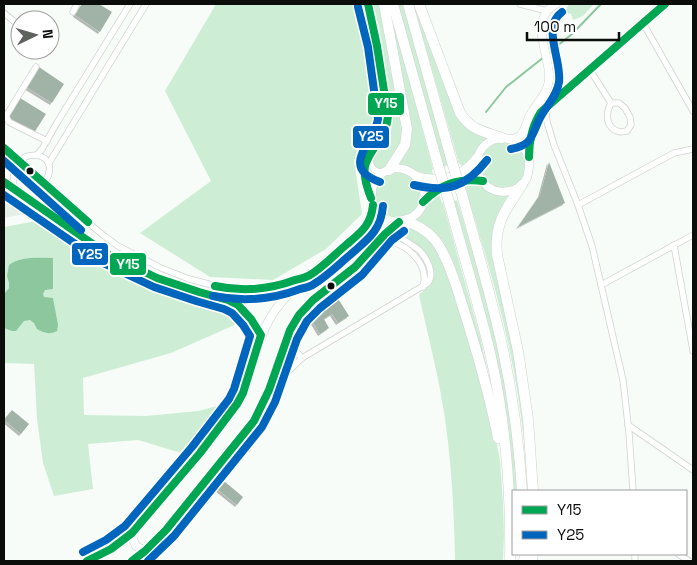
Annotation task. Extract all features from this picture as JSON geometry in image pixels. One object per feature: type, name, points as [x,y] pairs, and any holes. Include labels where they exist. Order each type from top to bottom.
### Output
[{"type":"highway","points":[[384,4],[407,129],[405,145],[386,171]]},
{"type":"highway","points":[[393,4],[478,305],[491,358],[504,433],[510,511],[510,561]]},
{"type":"highway","points":[[408,4],[504,350],[516,422],[522,490]]},
{"type":"highway","points":[[418,4],[460,113],[476,130],[506,138]]},
{"type":"highway","points":[[522,185],[503,213],[496,245],[519,360],[528,419],[533,490]]},
{"type":"highway","points":[[398,223],[417,226],[430,234],[436,241],[448,264],[471,332],[493,412],[510,511]]},
{"type":"street","points":[[73,12],[77,4]]},
{"type":"street","points":[[37,155],[130,4]]},
{"type":"street","points":[[49,163],[146,4]]},
{"type":"street","points":[[368,4],[378,45],[388,116],[388,124],[384,134],[367,160],[367,184],[372,201]]},
{"type":"street","points":[[520,4],[547,11]]},
{"type":"street","points":[[556,4],[547,11],[541,31],[548,65],[549,80],[547,89],[534,107],[522,134],[489,143],[483,148],[477,160],[477,168],[482,181],[494,190],[501,192],[516,189],[526,179],[530,165],[529,142],[531,131],[541,112],[665,4]]},
{"type":"street","points":[[643,23],[693,111]]},
{"type":"street","points":[[105,46],[116,53]]},
{"type":"street","points":[[36,67],[6,118],[9,122],[46,141]]},
{"type":"street","points":[[590,70],[611,103]]},
{"type":"street","points":[[611,103],[619,103],[625,108],[631,125],[627,130],[620,132],[612,128],[607,117],[607,110],[611,103]]},
{"type":"street","points":[[548,105],[546,117],[552,138],[592,246],[623,380],[633,490]]},
{"type":"street","points":[[58,121],[69,128]]},
{"type":"street","points":[[506,138],[522,145],[529,158]]},
{"type":"street","points":[[4,148],[104,236],[125,250],[161,268],[188,279],[228,289],[251,291],[273,288],[308,276]]},
{"type":"street","points":[[578,205],[674,153],[693,149]]},
{"type":"street","points":[[87,561],[111,548],[132,533],[200,453],[238,404],[244,393],[261,335],[274,312],[286,296],[369,224],[373,213],[371,190],[377,177],[386,171],[396,168],[434,179],[452,177],[464,171],[480,154]]},
{"type":"street","points":[[13,189],[14,172],[19,162],[24,158],[37,155],[49,163],[49,176],[44,185]]},
{"type":"street","points":[[370,155],[371,167],[374,170],[386,171]]},
{"type":"street","points":[[132,561],[166,530],[254,421],[263,407],[288,337],[299,315],[318,296],[361,262],[398,223],[416,215],[423,202],[424,195],[423,188],[416,175]]},
{"type":"street","points":[[423,202],[437,189],[451,183],[469,179],[482,181]]},
{"type":"street","points":[[4,182],[107,254],[157,278],[228,300],[238,305],[251,319],[261,335]]},
{"type":"street","points":[[63,223],[74,211]]},
{"type":"street","points":[[270,389],[302,358],[428,283],[432,276],[428,264],[420,251],[398,235],[398,223]]},
{"type":"street","points":[[601,285],[693,235]]},
{"type":"street","points":[[95,246],[104,236]]},
{"type":"street","points":[[379,242],[396,244],[416,257],[423,269],[423,287]]},
{"type":"street","points":[[674,245],[693,351]]},
{"type":"street","points":[[288,337],[296,353],[302,358]]},
{"type":"street","points":[[628,425],[693,470]]},
{"type":"street","points":[[132,533],[136,546],[145,550]]},
{"type":"shaded area","points":[[216,4],[357,4],[363,25],[378,125],[354,160],[362,214],[326,249],[273,280],[210,277],[140,233],[211,181],[165,91]]},
{"type":"shaded area","points":[[372,4],[381,4],[404,140],[389,164],[380,170],[374,165],[373,157],[387,136],[391,120],[379,26]]},
{"type":"shaded area","points":[[397,4],[403,4],[448,165],[443,167]]},
{"type":"shaded area","points":[[569,4],[594,4],[583,16],[573,20],[571,14],[564,12]]},
{"type":"shaded area","points":[[418,9],[454,111],[490,138],[463,167],[459,164],[415,10]]},
{"type":"shaded area","points":[[394,25],[434,177],[397,165],[407,147],[392,27]]},
{"type":"shaded area","points":[[499,142],[509,142],[523,152],[527,165],[523,178],[517,184],[509,188],[499,188],[485,178],[481,170],[481,160],[491,146]]},
{"type":"shaded area","points":[[393,172],[403,172],[417,182],[421,195],[417,208],[411,214],[403,218],[393,218],[379,208],[375,200],[375,190],[385,176]]},
{"type":"shaded area","points":[[474,183],[494,192],[513,193],[494,230],[516,352],[527,431],[526,461],[520,408],[507,338],[490,270],[464,184]]},
{"type":"shaded area","points":[[4,189],[35,212],[4,218]]},
{"type":"shaded area","points":[[438,191],[481,340],[489,379],[448,256],[413,220],[422,212]]},
{"type":"shaded area","points":[[457,200],[496,336],[511,423],[518,490],[513,490],[510,458],[452,202]]},
{"type":"shaded area","points":[[42,220],[108,267],[215,307],[237,324],[171,353],[83,378],[84,415],[146,416],[198,411],[229,403],[188,455],[138,440],[88,444],[93,489],[54,496],[43,463],[37,419],[34,364],[4,363],[4,227]]},
{"type":"shaded area","points":[[402,225],[425,234],[440,255],[460,310],[492,419],[500,460],[504,534],[503,561],[455,561],[452,490],[443,403],[419,295],[433,280],[433,270],[421,249],[398,230]]},
{"type":"shaded area","points":[[53,258],[53,289],[45,290],[43,294],[44,297],[53,298],[58,325],[57,331],[42,332],[30,320],[24,321],[16,331],[4,328],[4,294],[9,288],[7,276],[9,265],[24,259]]},
{"type":"building","points":[[82,4],[99,4],[112,12],[100,32],[75,15]]},
{"type":"building","points":[[39,67],[64,84],[52,103],[26,87]]},
{"type":"building","points":[[20,98],[46,114],[34,133],[8,117]]},
{"type":"building","points":[[549,162],[565,203],[518,227],[540,195]]},
{"type":"building","points":[[337,297],[349,316],[338,323],[332,314],[324,319],[329,328],[320,334],[308,314],[317,309],[319,312],[328,307],[326,304]]},
{"type":"building","points":[[12,410],[29,424],[21,434],[4,420]]},
{"type":"building","points":[[224,481],[243,497],[237,505],[217,489]]},
{"type":"waterway","points":[[547,54],[572,34],[601,4]]},
{"type":"waterway","points":[[486,112],[506,87],[544,57]]},
{"type":"transit line","name":"Y15","points":[[368,4],[388,116],[385,130],[369,156],[365,167],[371,198]]},
{"type":"transit line","name":"Y15","points":[[529,157],[532,133],[541,112],[665,4]]},
{"type":"transit line","name":"Y25","points":[[358,7],[368,47],[378,119],[376,128],[362,154],[360,162],[362,169],[368,176],[380,182]]},
{"type":"transit line","name":"Y25","points":[[511,149],[527,143],[558,87],[559,73],[553,26],[556,18],[562,12]]},
{"type":"transit line","name":"Y15","points":[[4,148],[88,222]]},
{"type":"transit line","name":"Y25","points":[[414,185],[436,188],[455,186],[471,176],[487,160]]},
{"type":"transit line","name":"Y25","points":[[4,161],[81,230]]},
{"type":"transit line","name":"Y15","points":[[423,202],[436,191],[450,184],[466,180],[483,181]]},
{"type":"transit line","name":"Y15","points":[[4,182],[107,254],[157,278],[228,300],[238,305],[251,319],[261,335],[243,393],[237,404],[200,453],[132,533],[111,549],[87,561]]},
{"type":"transit line","name":"Y25","points":[[4,195],[103,263],[154,287],[232,313],[250,336],[234,389],[229,399],[192,447],[125,526],[106,540],[83,552]]},
{"type":"transit line","name":"Y15","points":[[215,286],[255,289],[275,286],[308,276],[324,265],[360,233],[370,218],[373,205]]},
{"type":"transit line","name":"Y25","points":[[213,296],[235,299],[268,298],[311,286],[362,245],[372,234],[382,215],[383,206]]},
{"type":"transit line","name":"Y15","points":[[132,561],[166,530],[254,421],[269,390],[290,330],[299,315],[313,300],[355,267],[385,234],[399,222]]},
{"type":"transit line","name":"Y25","points":[[148,561],[174,536],[262,427],[275,402],[297,339],[307,321],[320,308],[362,275],[392,240],[404,231]]}]
